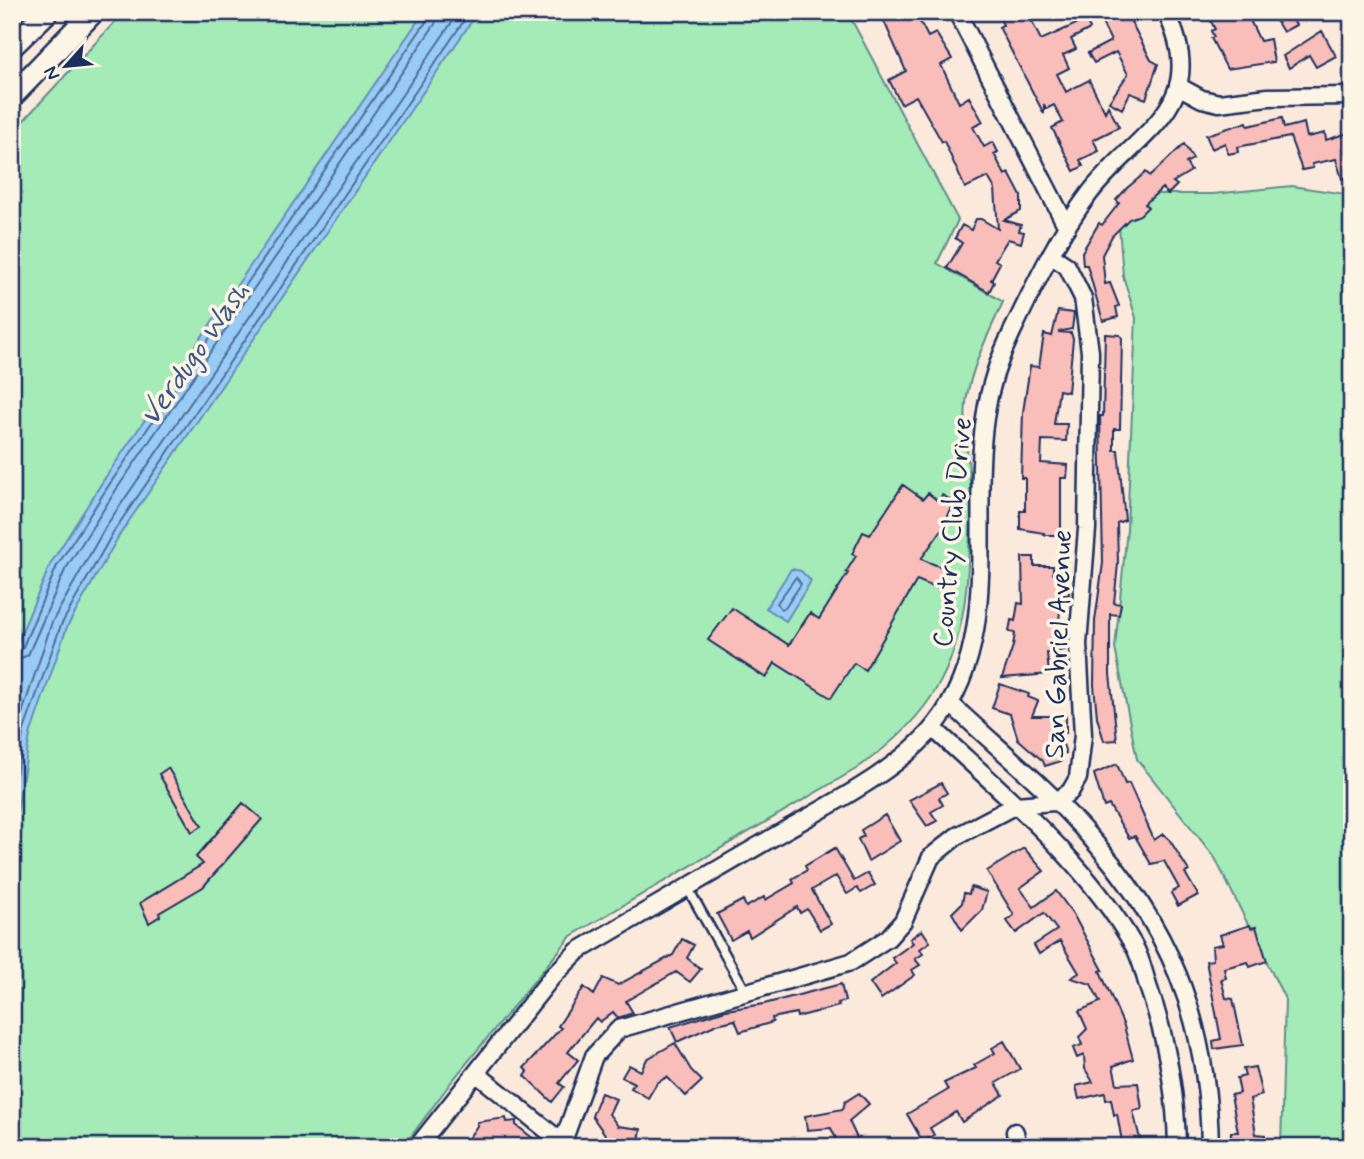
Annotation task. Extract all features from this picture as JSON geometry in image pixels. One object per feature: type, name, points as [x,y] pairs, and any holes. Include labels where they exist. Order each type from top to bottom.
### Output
[{"type":"main road","points":[[12,46],[47,12]]},
{"type":"main road","points":[[12,96],[92,13]]},
{"type":"street","points":[[957,12],[1067,226]]},
{"type":"street","name":"Country Club Drive","points":[[417,1147],[552,977],[578,951],[877,776],[933,728],[950,704],[970,653],[978,599],[984,419],[1002,355],[1067,226],[1112,167],[1161,120],[1178,86],[1178,45],[1166,12]]},
{"type":"street","points":[[1178,86],[1202,99],[1219,103],[1268,97],[1352,96]]},
{"type":"street","name":"San Gabriel Avenue","points":[[564,1146],[594,1056],[607,1038],[619,1029],[851,962],[871,952],[903,921],[931,857],[957,836],[1016,805],[1054,802],[1070,792],[1079,778],[1083,760],[1078,644],[1087,529],[1090,352],[1083,298],[1067,266],[1052,256]]},
{"type":"street","points":[[950,704],[1054,802],[1107,857],[1170,953],[1190,1001],[1203,1050],[1209,1100],[1210,1147]]},
{"type":"street","points":[[933,728],[1016,805],[1094,886],[1135,948],[1166,1034],[1176,1096],[1177,1147]]},
{"type":"street","points":[[477,1074],[564,1146]]},
{"type":"lane","points":[[687,887],[746,992]]},
{"type":"green space","points":[[124,12],[852,12],[849,15],[958,220],[937,263],[1003,302],[977,360],[967,396],[966,433],[971,514],[965,600],[951,658],[940,683],[925,706],[883,749],[856,769],[571,936],[452,1081],[403,1147],[12,1147],[12,133]]},
{"type":"green space","points":[[1292,186],[1352,195],[1352,1147],[1281,1147],[1285,999],[1215,858],[1137,759],[1115,648],[1127,529],[1136,318],[1123,276],[1119,226],[1144,194],[1213,194]]},
{"type":"water","name":"Verdugo Wash","points":[[424,12],[478,12],[120,534],[67,627],[30,735],[12,842],[12,655],[51,563],[103,481]]},
{"type":"water","points":[[791,569],[801,571],[811,581],[786,621],[766,608]]},
{"type":"building","points":[[880,12],[915,12],[928,37],[936,33],[952,59],[941,65],[959,103],[969,97],[983,122],[973,127],[984,147],[993,142],[998,152],[994,154],[1005,175],[1009,173],[1021,196],[1021,211],[1004,220],[1021,225],[1019,231],[1024,232],[1021,243],[1008,239],[995,260],[1000,263],[991,280],[994,282],[989,292],[947,268],[962,243],[955,238],[962,225],[971,230],[976,219],[981,219],[998,229],[995,189],[988,177],[965,188],[944,141],[942,142],[916,96],[901,104],[889,80],[906,71]]},
{"type":"building","points":[[1001,12],[1051,12],[1032,22],[1041,40],[1085,20],[1090,29],[1071,39],[1076,49],[1063,55],[1069,68],[1057,74],[1066,92],[1089,80],[1105,112],[1108,106],[1119,127],[1093,140],[1099,151],[1080,160],[1083,166],[1074,171],[1052,128],[1063,122],[1054,105],[1046,109],[1044,104],[1044,114],[999,27],[1003,25]]},
{"type":"building","points":[[1109,12],[1126,12],[1151,60],[1158,64],[1146,99],[1130,93],[1122,109],[1109,102],[1128,74],[1116,52],[1094,63],[1088,53],[1111,41],[1099,17]]},
{"type":"building","points":[[1206,12],[1246,12],[1260,41],[1270,39],[1274,62],[1227,69],[1211,38],[1214,37],[1211,31],[1215,29]]},
{"type":"building","points":[[1271,12],[1288,12],[1296,25],[1283,32]]},
{"type":"building","points":[[1322,31],[1336,56],[1316,67],[1309,55],[1289,68],[1283,56]]},
{"type":"building","points":[[1282,118],[1284,128],[1304,123],[1307,137],[1325,133],[1326,140],[1348,133],[1352,146],[1349,176],[1342,179],[1336,159],[1312,164],[1313,168],[1302,170],[1290,137],[1237,147],[1238,152],[1228,154],[1225,143],[1212,149],[1206,135],[1247,122],[1248,126]]},
{"type":"building","points":[[1184,144],[1193,159],[1186,163],[1191,171],[1173,182],[1177,185],[1168,194],[1162,188],[1145,204],[1148,207],[1140,215],[1129,219],[1112,236],[1102,255],[1105,284],[1110,283],[1119,306],[1116,307],[1118,317],[1103,321],[1087,265],[1083,265],[1082,252],[1099,223],[1102,225],[1119,203],[1116,200],[1127,188],[1146,172],[1150,176]]},
{"type":"building","points":[[1058,311],[1074,313],[1072,329],[1058,332],[1071,333],[1073,339],[1068,392],[1059,390],[1054,424],[1067,424],[1066,441],[1042,440],[1041,463],[1068,465],[1067,478],[1061,478],[1061,535],[1044,535],[1020,529],[1020,511],[1025,511],[1025,478],[1021,478],[1023,412],[1030,366],[1039,367],[1044,334],[1052,336]]},
{"type":"building","points":[[1105,334],[1120,335],[1122,338],[1120,429],[1114,429],[1114,450],[1118,450],[1125,520],[1117,523],[1118,564],[1114,603],[1121,604],[1119,615],[1110,614],[1110,674],[1117,740],[1104,741],[1097,717],[1094,685],[1095,621],[1103,563],[1100,416],[1103,416]]},
{"type":"building","points":[[903,485],[923,499],[928,493],[938,501],[942,495],[954,502],[943,528],[921,559],[946,569],[938,589],[917,580],[865,670],[854,663],[831,698],[775,663],[766,678],[708,640],[732,608],[789,645],[810,613],[819,619],[848,573],[846,572],[856,556],[852,554],[863,532],[870,535]]},
{"type":"building","points":[[1022,557],[1034,557],[1034,566],[1053,566],[1053,574],[1068,574],[1069,595],[1062,595],[1057,637],[1064,636],[1065,650],[1047,653],[1049,674],[1002,678],[1013,646],[1015,633],[1009,632],[1011,620],[1015,621],[1018,603],[1023,604]]},
{"type":"building","points":[[1000,684],[1029,694],[1028,697],[1038,701],[1032,716],[1066,716],[1066,733],[1059,733],[1066,753],[1059,755],[1061,761],[1045,766],[1043,761],[1018,739],[1010,714],[992,708]]},
{"type":"building","points":[[1117,764],[1125,784],[1129,783],[1154,840],[1163,834],[1169,839],[1189,871],[1185,873],[1198,895],[1178,906],[1171,893],[1179,888],[1164,861],[1151,864],[1135,836],[1129,838],[1109,805],[1104,807],[1094,774]]},
{"type":"building","points":[[168,768],[202,826],[192,832],[159,774]]},
{"type":"building","points":[[941,783],[947,793],[939,798],[943,805],[931,812],[937,821],[927,826],[909,800]]},
{"type":"building","points":[[243,803],[262,819],[203,887],[159,913],[160,916],[149,923],[140,903],[203,864],[196,857]]},
{"type":"building","points":[[885,815],[900,841],[868,861],[858,839],[864,836],[861,830]]},
{"type":"building","points":[[835,848],[854,881],[868,873],[875,885],[861,893],[857,888],[847,894],[836,876],[812,890],[831,924],[820,930],[807,909],[800,913],[797,907],[750,937],[747,931],[731,940],[717,914],[743,900],[746,907],[764,897],[765,900],[794,883],[792,879],[807,870],[805,866]]},
{"type":"building","points":[[1024,848],[1044,871],[1020,888],[1034,907],[1056,891],[1073,914],[1103,970],[1100,971],[1124,1026],[1133,1059],[1113,1066],[1117,1084],[1138,1083],[1142,1109],[1133,1111],[1142,1147],[1123,1147],[1117,1114],[1114,1115],[1111,1099],[1106,1100],[1105,1093],[1079,1099],[1076,1086],[1093,1082],[1085,1069],[1084,1055],[1077,1058],[1073,1048],[1082,1045],[1079,1037],[1087,1029],[1079,1011],[1100,1002],[1091,984],[1071,978],[1079,973],[1060,941],[1039,954],[1034,945],[1057,930],[1044,913],[1016,933],[1007,921],[1014,915],[987,871]]},
{"type":"building","points":[[971,887],[987,892],[982,910],[962,930],[952,913],[962,903],[964,893],[969,894]]},
{"type":"building","points":[[1250,925],[1251,928],[1256,927],[1267,961],[1250,967],[1248,962],[1224,968],[1226,978],[1221,979],[1226,998],[1233,999],[1243,1045],[1214,1049],[1213,1041],[1221,1039],[1206,961],[1213,960],[1212,946],[1223,944],[1220,935]]},
{"type":"building","points":[[922,930],[930,942],[920,949],[923,954],[915,959],[920,965],[912,970],[915,975],[881,999],[870,983],[896,963],[892,958],[913,943],[910,939]]},
{"type":"building","points":[[682,939],[694,945],[687,958],[701,969],[690,982],[676,972],[626,1001],[633,1013],[618,1018],[613,1012],[600,1022],[596,1018],[568,1052],[578,1060],[559,1083],[564,1087],[552,1102],[525,1076],[528,1072],[524,1068],[561,1028],[558,1026],[584,987],[594,995],[603,978],[618,985],[673,955]]},
{"type":"building","points":[[841,984],[845,1001],[838,1003],[839,1006],[797,1017],[796,1013],[772,1018],[773,1022],[740,1032],[735,1020],[717,1024],[677,1042],[670,1027],[726,1010],[764,1004]]},
{"type":"building","points":[[1004,1041],[1020,1069],[996,1083],[1003,1095],[962,1122],[956,1112],[930,1128],[934,1135],[923,1142],[907,1114],[948,1090],[944,1083],[976,1068],[974,1065],[995,1053],[992,1048]]},
{"type":"building","points":[[675,1043],[691,1070],[702,1081],[686,1096],[667,1077],[657,1083],[648,1098],[631,1088],[634,1083],[622,1077],[629,1065],[641,1071],[647,1059]]},
{"type":"building","points":[[1255,1067],[1262,1095],[1250,1099],[1256,1134],[1265,1135],[1264,1146],[1230,1147],[1231,1132],[1238,1132],[1231,1095],[1240,1093],[1237,1078],[1245,1076],[1243,1069]]},
{"type":"building","points":[[601,1093],[616,1099],[609,1114],[618,1126],[641,1129],[638,1147],[612,1144],[592,1116]]},
{"type":"building","points":[[859,1093],[869,1104],[849,1121],[861,1147],[840,1147],[831,1128],[807,1130],[805,1116],[843,1109],[845,1102]]},
{"type":"building","points":[[506,1118],[507,1122],[516,1121],[516,1125],[544,1147],[462,1147],[477,1122]]}]
